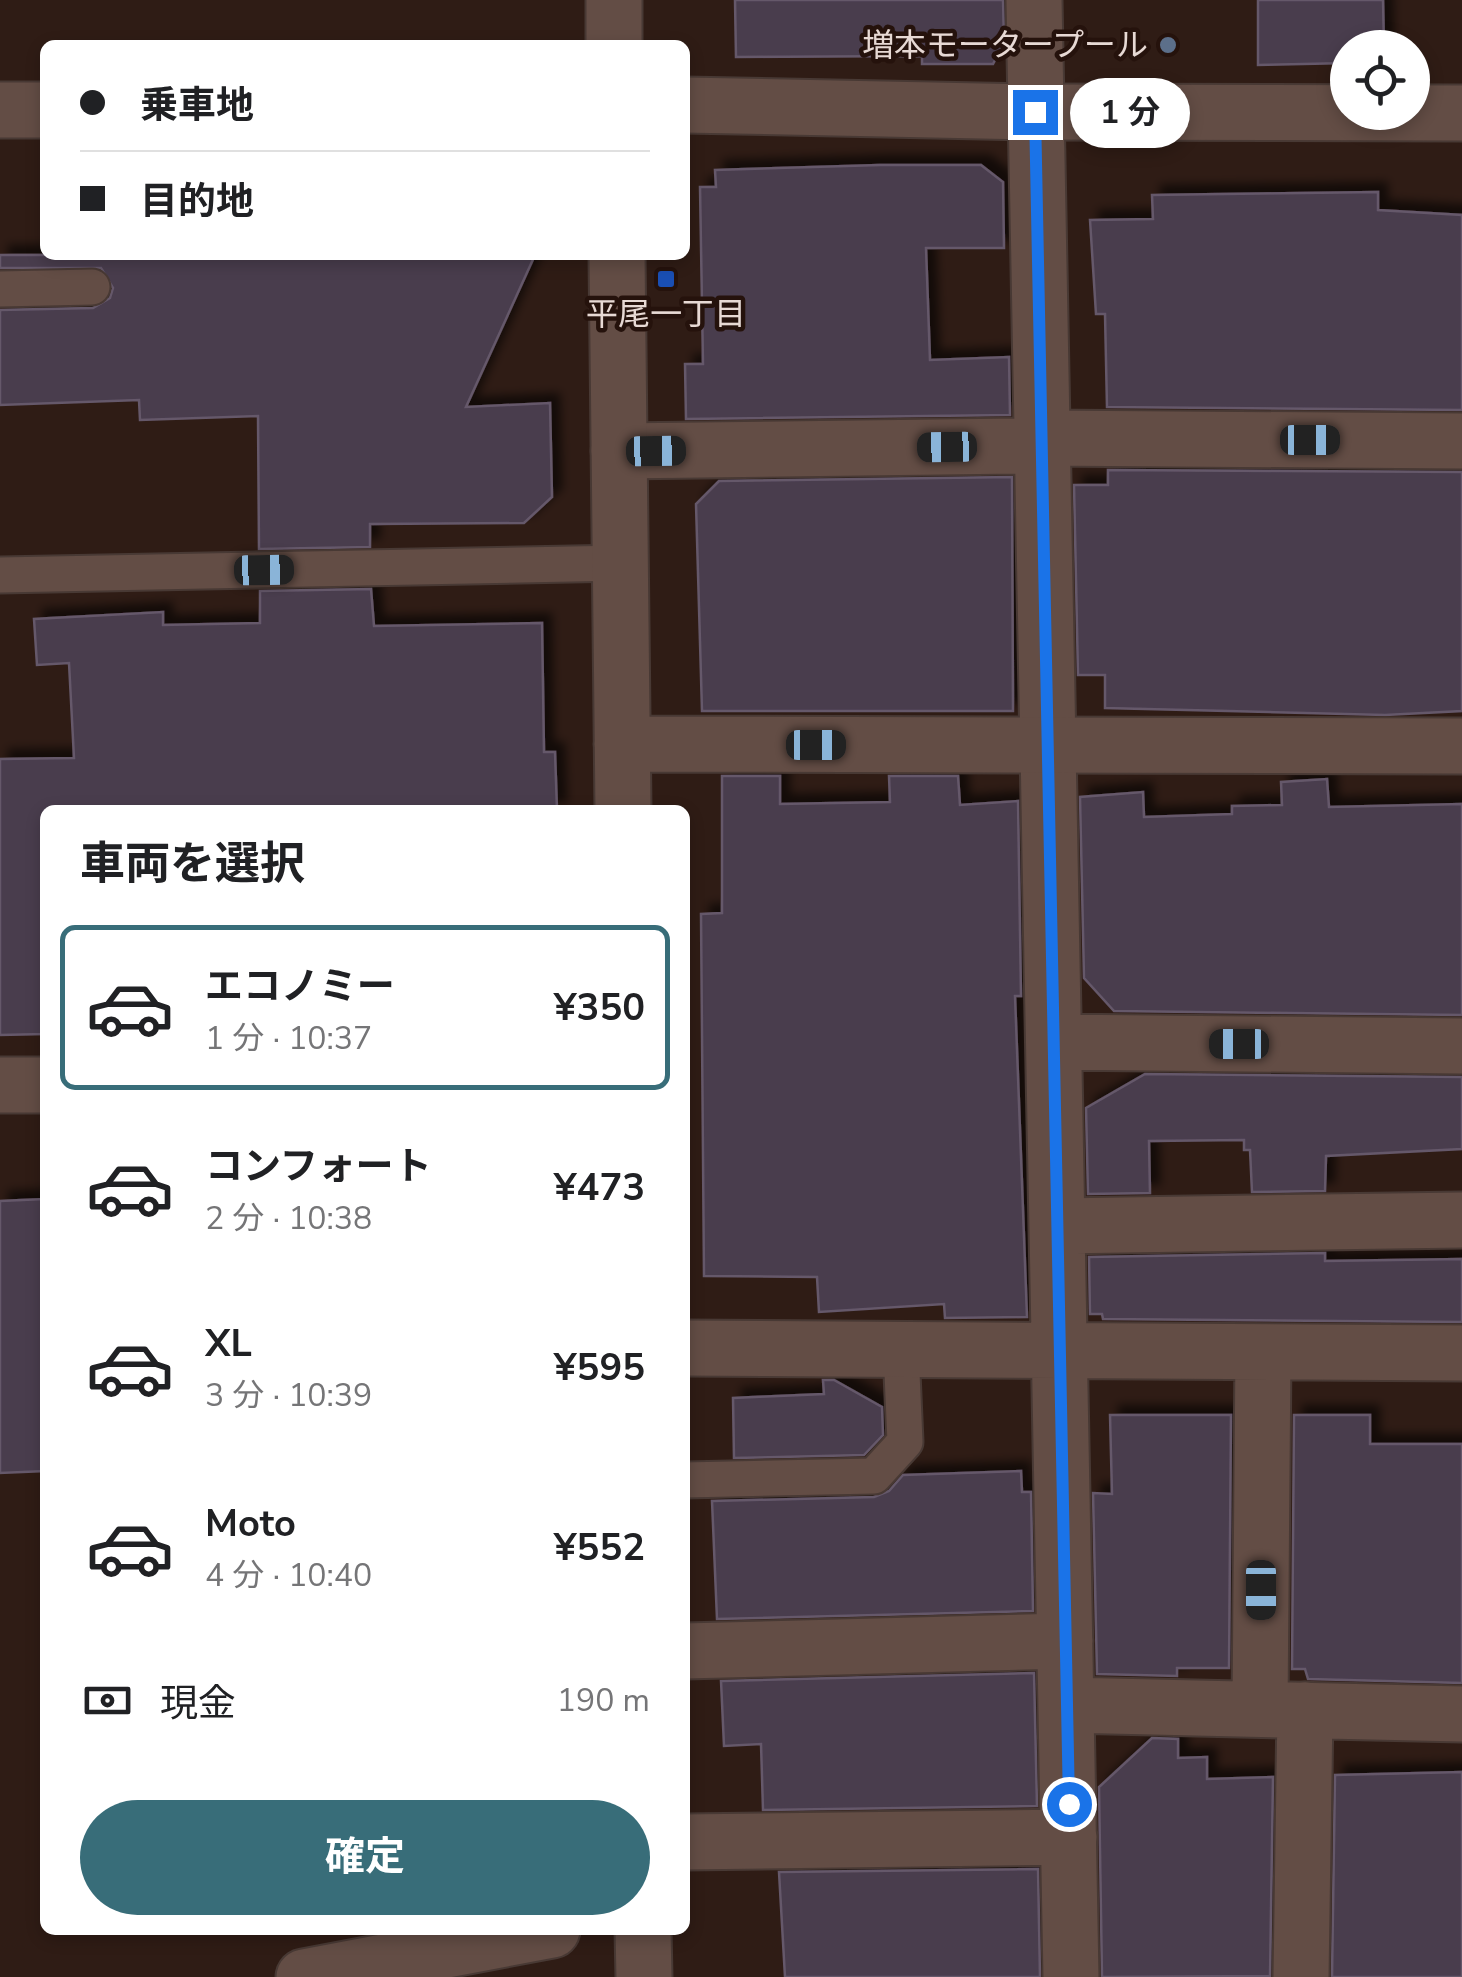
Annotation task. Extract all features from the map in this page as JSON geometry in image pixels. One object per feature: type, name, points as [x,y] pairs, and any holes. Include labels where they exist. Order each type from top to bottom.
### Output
[{"type":"street","points":[[614,0],[614,40]]},
{"type":"street","points":[[1034,0],[1071,1977]]},
{"type":"street","points":[[690,105],[1035,112],[1462,113]]},
{"type":"street","points":[[0,110],[40,110]]},
{"type":"street","points":[[617,260],[623,805]]},
{"type":"street","points":[[619,451],[1020,446],[1044,438],[1462,440]]},
{"type":"street","points":[[622,744],[1462,746]]},
{"type":"street","points":[[1054,1042],[1462,1046]]},
{"type":"street","points":[[0,1085],[40,1084]]},
{"type":"street","points":[[1059,1226],[1462,1220]]},
{"type":"street","points":[[690,1348],[1462,1352]]},
{"type":"street","points":[[1262,1352],[1301,1977]]},
{"type":"street","points":[[690,1651],[1064,1642]]},
{"type":"street","points":[[1067,1705],[1462,1714]]},
{"type":"street","points":[[690,1842],[1069,1837]]},
{"type":"street","points":[[304,1977],[526,1935]]},
{"type":"street","points":[[643,1935],[644,1977]]},
{"type":"lane","points":[[0,289],[92,288]]},
{"type":"lane","points":[[0,575],[623,563]]},
{"type":"lane","points":[[690,1480],[874,1476],[905,1442],[902,1350]]},
{"type":"building","points":[[735,0],[1003,0],[1004,43],[993,64],[922,64],[922,56],[736,57]]},
{"type":"building","points":[[1258,0],[1383,0],[1384,30],[1330,30],[1330,63],[1258,65]]},
{"type":"building","points":[[981,165],[1003,182],[1004,248],[926,248],[930,360],[1009,357],[1010,415],[686,419],[685,364],[703,364],[700,187],[716,187],[715,170]]},
{"type":"building","points":[[1378,192],[1378,210],[1462,215],[1462,410],[1107,407],[1105,314],[1096,314],[1090,220],[1153,219],[1152,195]]},
{"type":"building","points":[[0,255],[40,255],[40,260],[533,260],[466,407],[550,403],[552,497],[524,523],[370,524],[370,547],[259,549],[258,416],[140,420],[139,400],[0,405],[0,310],[93,308],[110,298],[113,288],[101,268],[0,268]]},
{"type":"building","points":[[1108,470],[1462,472],[1462,711],[1385,715],[1105,708],[1105,675],[1078,675],[1074,485],[1108,485]]},
{"type":"building","points":[[1012,477],[1013,711],[702,711],[696,504],[719,481]]},
{"type":"building","points":[[371,589],[374,626],[542,623],[544,752],[555,752],[557,805],[40,805],[40,1034],[0,1035],[0,759],[74,758],[69,663],[37,665],[34,619],[163,612],[163,625],[260,623],[260,591]]},
{"type":"building","points":[[722,776],[780,776],[780,804],[890,802],[889,776],[958,776],[960,805],[1018,801],[1021,996],[1015,996],[1027,1317],[945,1318],[944,1304],[819,1312],[817,1277],[704,1276],[701,914],[722,913]]},
{"type":"building","points":[[1327,779],[1329,807],[1462,804],[1462,1015],[1114,1011],[1084,978],[1080,797],[1143,792],[1144,817],[1232,814],[1232,806],[1282,805],[1281,782]]},
{"type":"building","points":[[1145,1074],[1462,1077],[1462,1149],[1326,1156],[1325,1191],[1252,1192],[1250,1150],[1244,1150],[1244,1140],[1149,1141],[1150,1193],[1088,1194],[1086,1108]]},
{"type":"building","points":[[40,1199],[40,1471],[0,1473],[0,1201]]},
{"type":"building","points":[[1325,1253],[1325,1261],[1462,1259],[1462,1322],[1103,1319],[1102,1314],[1090,1314],[1089,1257]]},
{"type":"building","points":[[823,1380],[834,1380],[882,1407],[883,1435],[864,1455],[734,1458],[733,1398],[824,1394]]},
{"type":"building","points":[[1110,1415],[1231,1415],[1229,1668],[1177,1668],[1177,1676],[1097,1674],[1093,1493],[1112,1494]]},
{"type":"building","points":[[1294,1415],[1370,1415],[1370,1444],[1462,1444],[1462,1683],[1308,1679],[1305,1669],[1292,1669]]},
{"type":"building","points":[[1021,1471],[1022,1492],[1031,1492],[1033,1611],[717,1619],[712,1501],[874,1497],[889,1491],[903,1475]]},
{"type":"building","points":[[1034,1673],[1037,1806],[763,1810],[761,1744],[724,1746],[721,1681]]},
{"type":"building","points":[[1152,1738],[1178,1739],[1178,1758],[1207,1757],[1207,1779],[1273,1777],[1270,1976],[1102,1977],[1099,1787]]},
{"type":"building","points":[[1462,1772],[1462,1977],[1332,1977],[1335,1775]]},
{"type":"building","points":[[1038,1869],[1040,1977],[785,1977],[779,1872]]},
{"type":"place","name":"増本モータープール","points":[[1168,45]]},
{"type":"place","name":"平尾一丁目","points":[[666,279]]},
{"type":"route","points":[[1035,112],[1069,1804]]}]
